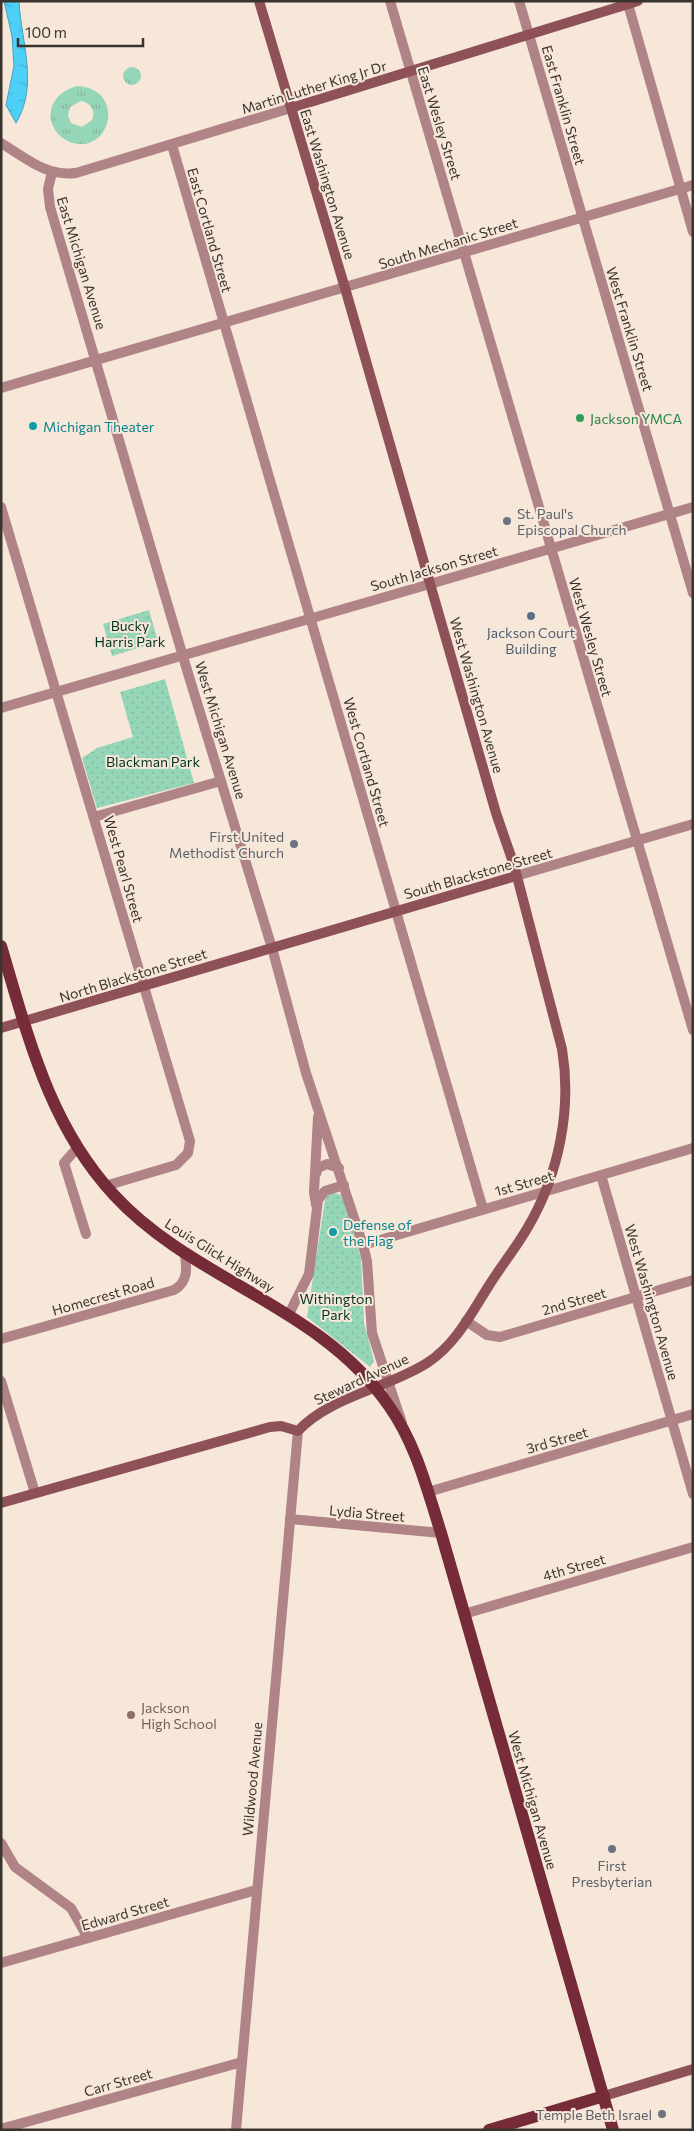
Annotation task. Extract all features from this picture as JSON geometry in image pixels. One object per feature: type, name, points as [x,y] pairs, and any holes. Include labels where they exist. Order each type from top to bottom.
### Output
[{"type":"main road","name":"East Washington Avenue","points":[[259,1],[345,288]]},
{"type":"main road","name":"Martin Luther King Jr Dr","points":[[291,108],[633,3]]},
{"type":"main road","name":"West Washington Avenue","points":[[345,288],[516,876],[562,1049],[565,1078],[564,1113]]},
{"type":"main road","name":"South Blackstone Street","points":[[272,948],[516,876]]},
{"type":"main road","name":"Louis Glick Highway","points":[[1,946],[47,1090],[77,1148],[105,1186],[142,1222],[186,1255],[289,1314],[342,1355],[375,1388],[390,1407],[405,1432],[424,1480]]},
{"type":"main road","name":"North Blackstone Street","points":[[1,1028],[272,948]]},
{"type":"main road","name":"Steward Avenue","points":[[298,1431],[315,1416],[421,1366],[438,1355],[453,1340],[527,1230],[546,1191],[558,1151],[564,1113]]},
{"type":"main road","points":[[1,1503],[270,1427],[281,1426],[298,1431]]},
{"type":"main road","name":"West Michigan Avenue","points":[[424,1480],[441,1533],[613,2130]]},
{"type":"main road","points":[[489,2130],[693,2069]]},
{"type":"street","name":"East Wesley Street","points":[[390,1],[465,252]]},
{"type":"street","name":"East Franklin Street","points":[[519,1],[582,217]]},
{"type":"street","points":[[633,3],[680,189],[693,232]]},
{"type":"street","name":"Martin Luther King Jr Dr","points":[[1,143],[39,167],[52,172],[69,174],[172,146],[291,108]]},
{"type":"street","name":"East Cortland Street","points":[[172,146],[223,322]]},
{"type":"street","name":"East Michigan Avenue","points":[[52,172],[48,187],[48,200],[97,360]]},
{"type":"street","name":"South Mechanic Street","points":[[1,388],[693,185]]},
{"type":"street","name":"West Franklin Street","points":[[582,217],[693,593]]},
{"type":"street","name":"West Wesley Street","points":[[465,252],[550,548],[693,1030]]},
{"type":"street","name":"West Cortland Street","points":[[223,322],[483,1209]]},
{"type":"street","name":"West Michigan Avenue","points":[[97,360],[182,655],[272,948],[318,1108],[363,1245],[372,1333],[390,1382],[405,1432]]},
{"type":"street","name":"West Pearl Street","points":[[1,507],[186,1127],[190,1148],[184,1159],[176,1165],[105,1186]]},
{"type":"street","name":"South Jackson Street","points":[[1,708],[693,508]]},
{"type":"street","points":[[94,816],[221,781]]},
{"type":"street","name":"South Blackstone Street","points":[[516,876],[693,824]]},
{"type":"street","name":"West Michigan Avenue","points":[[289,1314],[309,1274],[316,1207],[315,1174],[318,1108]]},
{"type":"street","points":[[77,1148],[64,1163],[86,1234]]},
{"type":"street","name":"1st Street","points":[[363,1245],[693,1148]]},
{"type":"street","points":[[315,1174],[318,1168],[325,1165],[339,1168]]},
{"type":"street","name":"West Washington Avenue","points":[[601,1175],[693,1494]]},
{"type":"street","points":[[316,1207],[323,1192],[344,1185]]},
{"type":"street","name":"Homecrest Road","points":[[1,1339],[174,1290],[181,1285],[186,1276],[186,1255]]},
{"type":"street","name":"2nd Street","points":[[466,1321],[488,1335],[500,1337],[693,1280]]},
{"type":"street","points":[[1,1381],[35,1493]]},
{"type":"street","name":"3rd Street","points":[[428,1492],[693,1414]]},
{"type":"street","name":"Wildwood Avenue","points":[[236,2130],[298,1431]]},
{"type":"street","name":"Lydia Street","points":[[290,1519],[441,1533]]},
{"type":"street","name":"4th Street","points":[[464,1614],[693,1547]]},
{"type":"street","points":[[1,1844],[15,1868],[71,1908],[88,1938]]},
{"type":"street","name":"Edward Street","points":[[1,1963],[256,1890]]},
{"type":"street","name":"Carr Street","points":[[1,2129],[242,2062]]},
{"type":"green space","points":[[128,67],[136,67],[141,72],[139,83],[128,85],[123,80],[123,72]]},
{"type":"green space","points":[[77,86],[92,89],[102,97],[107,108],[108,119],[104,130],[97,139],[87,144],[67,141],[59,135],[53,126],[51,119],[52,106],[59,96],[70,88]],"holes":[[[81,101],[88,104],[93,111],[92,120],[82,127],[71,123],[68,115],[70,107]]]},
{"type":"green space","name":"Bucky Harris Park","points":[[149,610],[158,642],[112,656],[103,624]]},
{"type":"green space","name":"Blackman Park","points":[[165,679],[194,783],[97,808],[82,758],[97,748],[133,737],[120,692]]},
{"type":"green space","name":"Withington Park","points":[[334,1193],[341,1195],[343,1199],[361,1258],[364,1323],[374,1361],[370,1367],[307,1317],[325,1200],[328,1195]]},
{"type":"water","points":[[4,1],[19,1],[27,63],[28,79],[26,94],[23,109],[16,123],[6,105],[14,66],[12,36]]},
{"type":"place","name":"Jackson YMCA","points":[[580,418]]},
{"type":"place","name":"Michigan Theater","points":[[33,426]]},
{"type":"place","name":"St. Paul's Episcopal Church","points":[[507,521]]},
{"type":"place","name":"Jackson Court Building","points":[[531,616]]},
{"type":"place","name":"First United Methodist Church","points":[[294,844]]},
{"type":"place","name":"Defense of the Flag","points":[[333,1232]]},
{"type":"place","name":"Jackson High School","points":[[131,1715]]},
{"type":"place","name":"First Presbyterian","points":[[612,1849]]},
{"type":"place","name":"Temple Beth Israel","points":[[662,2114]]}]
